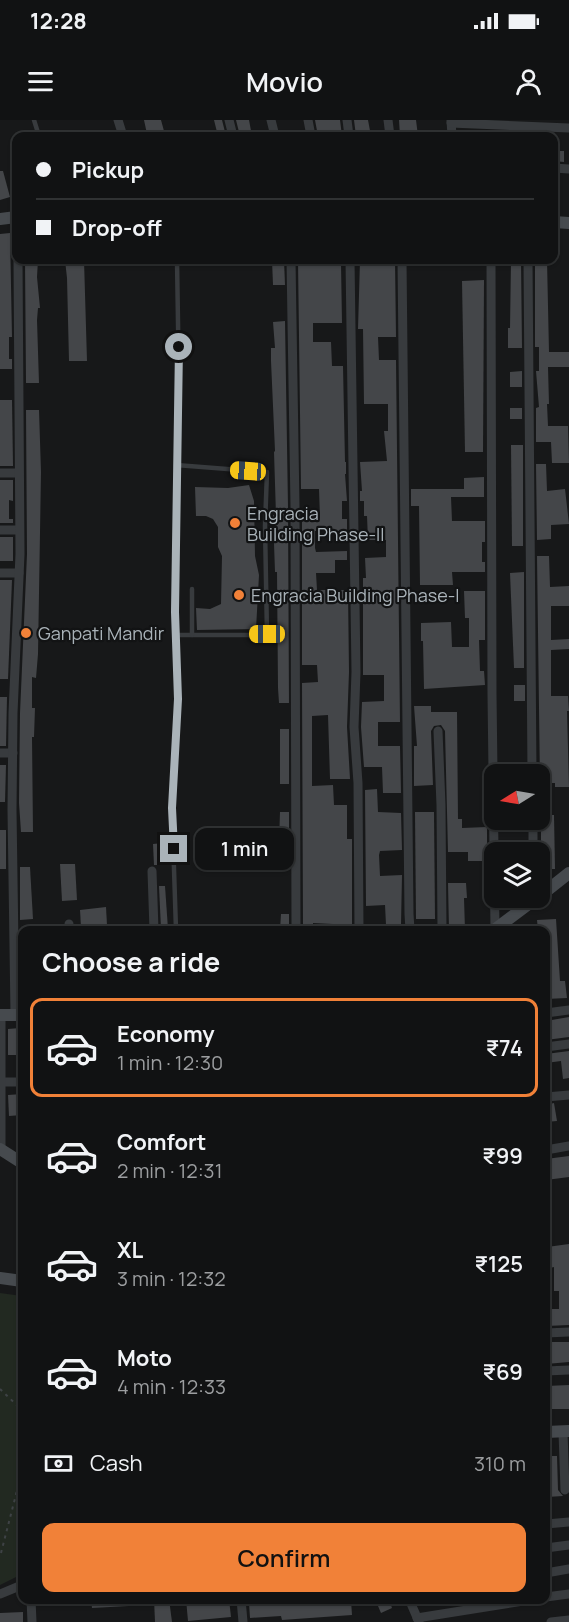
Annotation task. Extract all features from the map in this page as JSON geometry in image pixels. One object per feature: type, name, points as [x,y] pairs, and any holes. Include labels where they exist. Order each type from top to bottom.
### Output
[{"type":"street","points":[[451,122],[569,128]]},
{"type":"street","points":[[18,264],[19,573],[13,753],[18,971]]},
{"type":"street","points":[[291,264],[295,507],[296,926]]},
{"type":"street","points":[[350,264],[356,672],[354,727],[358,783],[359,926]]},
{"type":"street","points":[[402,264],[410,926]]},
{"type":"street","points":[[491,264],[495,926]]},
{"type":"street","points":[[528,264],[532,764]]},
{"type":"street","points":[[0,473],[18,473]]},
{"type":"street","points":[[0,530],[19,530]]},
{"type":"street","points":[[0,573],[19,573]]},
{"type":"street","points":[[438,731],[442,926]]},
{"type":"street","points":[[0,753],[13,753]]},
{"type":"street","points":[[152,871],[154,926]]},
{"type":"street","points":[[550,887],[569,873]]},
{"type":"street","points":[[500,926],[523,908]]},
{"type":"street","points":[[550,1012],[569,1010]]},
{"type":"street","points":[[18,1015],[1,1015],[0,1082],[1,1149],[18,1160]]},
{"type":"street","points":[[550,1046],[569,1044]]},
{"type":"street","points":[[0,1082],[18,1082]]},
{"type":"street","points":[[550,1097],[569,1095]]},
{"type":"street","points":[[550,1149],[569,1146]]},
{"type":"street","points":[[0,1278],[18,1280]]},
{"type":"street","points":[[550,1333],[569,1332]]},
{"type":"street","points":[[550,1371],[569,1370]]},
{"type":"street","points":[[550,1432],[566,1432],[566,1490]]},
{"type":"street","points":[[550,1524],[569,1522]]},
{"type":"street","points":[[550,1547],[569,1545]]},
{"type":"street","points":[[550,1572],[569,1569]]},
{"type":"street","points":[[0,1594],[18,1587]]},
{"type":"street","points":[[550,1596],[569,1594]]},
{"type":"street","points":[[31,1604],[32,1622]]},
{"type":"street","points":[[241,1604],[243,1622]]},
{"type":"street","points":[[411,1604],[418,1620],[508,1604]]},
{"type":"street","points":[[551,1622],[569,1620]]},
{"type":"lane","points":[[176,926],[172,808],[178,699],[176,635],[176,465],[179,384],[177,264]]},
{"type":"lane","points":[[176,465],[267,472],[265,526],[267,634],[176,635]]},
{"type":"lane","points":[[192,589],[192,635]]},
{"type":"path","points":[[0,1389],[18,1406]]},
{"type":"path","points":[[1,1552],[18,1486]]},
{"type":"shaded area","points":[[0,1293],[18,1295],[18,1576],[0,1585]]},
{"type":"building","points":[[144,120],[161,120],[164,131],[147,132]]},
{"type":"building","points":[[214,120],[222,120],[225,132],[217,132]]},
{"type":"building","points":[[236,120],[249,120],[251,132],[239,132]]},
{"type":"building","points":[[315,120],[340,120],[342,132],[317,132]]},
{"type":"building","points":[[354,120],[368,120],[370,132],[356,132]]},
{"type":"building","points":[[399,120],[416,120],[418,132],[400,132]]},
{"type":"building","points":[[458,130],[512,132],[458,132]]},
{"type":"building","points":[[558,151],[564,151],[564,162],[558,161]]},
{"type":"building","points":[[0,171],[3,171],[10,197],[0,200]]},
{"type":"building","points":[[10,233],[12,337],[9,337],[9,359],[12,359],[12,369],[0,369],[0,234]]},
{"type":"building","points":[[25,264],[38,264],[39,383],[26,383]]},
{"type":"building","points":[[65,264],[84,264],[87,361],[69,361]]},
{"type":"building","points":[[272,264],[284,264],[285,285],[273,285]]},
{"type":"building","points":[[298,264],[341,264],[342,323],[313,323],[313,342],[331,342],[332,366],[343,366],[347,501],[342,501],[342,519],[347,519],[347,531],[315,531],[315,548],[316,552],[347,551],[347,560],[335,560],[335,573],[316,573],[317,590],[348,590],[347,727],[350,779],[330,779],[328,715],[312,716],[312,786],[333,785],[334,805],[347,805],[347,839],[352,839],[352,925],[313,923],[313,926],[303,926],[302,683],[318,682],[317,665],[302,665],[302,519],[320,518],[319,489],[301,489]]},
{"type":"building","points":[[360,264],[395,264],[396,337],[378,337],[379,360],[396,360],[400,722],[378,722],[378,746],[400,746],[401,793],[383,793],[382,767],[364,767],[362,702],[384,701],[384,675],[363,675],[363,578],[366,578],[365,558],[386,557],[386,540],[368,540],[364,501],[360,501],[360,491],[362,491],[360,462],[387,461],[384,431],[388,431],[388,404],[364,404],[363,329],[358,329]]},
{"type":"building","points":[[511,264],[521,264],[522,348],[508,348],[508,328],[510,328]]},
{"type":"building","points":[[535,264],[547,264],[549,352],[569,352],[569,367],[548,367],[548,426],[568,426],[569,463],[552,463],[551,442],[536,442],[536,408],[539,407],[536,371],[539,371],[539,347],[535,347]]},
{"type":"building","points":[[484,280],[483,452],[465,452],[462,281]]},
{"type":"building","points":[[285,321],[289,703],[279,703],[271,348],[275,348],[273,322]]},
{"type":"building","points":[[522,371],[522,387],[510,387],[510,372]]},
{"type":"building","points":[[0,400],[12,400],[13,466],[0,466]]},
{"type":"building","points":[[510,408],[522,408],[522,419],[510,419]]},
{"type":"building","points":[[26,410],[39,410],[41,472],[38,654],[36,678],[32,677],[32,708],[35,708],[34,737],[32,737],[33,832],[21,832],[19,803],[20,713],[27,554]]},
{"type":"building","points":[[511,445],[523,445],[523,546],[512,546]]},
{"type":"building","points":[[536,464],[546,464],[547,491],[565,489],[569,524],[551,525],[551,539],[537,540]]},
{"type":"building","points":[[484,477],[484,497],[451,497],[452,521],[485,521],[482,562],[485,562],[485,572],[452,572],[453,585],[420,585],[419,506],[411,506],[411,489],[464,489],[464,478]]},
{"type":"building","points":[[0,480],[13,480],[13,501],[9,500],[9,519],[13,519],[13,523],[0,523]]},
{"type":"building","points":[[249,485],[254,501],[255,556],[259,575],[256,629],[197,630],[196,608],[210,609],[221,604],[222,556],[218,547],[218,527],[213,519],[196,516],[195,487],[228,488]]},
{"type":"building","points":[[0,537],[13,537],[13,561],[0,561]]},
{"type":"building","points":[[537,556],[549,556],[550,587],[569,586],[569,606],[551,606],[551,640],[569,639],[569,649],[551,650],[551,696],[568,696],[569,787],[555,787],[555,783],[550,783],[550,764],[540,764]]},
{"type":"building","points":[[524,572],[524,668],[514,668],[510,573]]},
{"type":"building","points":[[0,580],[12,580],[8,679],[0,679]]},
{"type":"building","points":[[464,591],[485,591],[485,640],[479,640],[480,671],[484,671],[485,685],[424,689],[421,623],[451,622],[452,647],[469,647],[469,618],[465,618]]},
{"type":"building","points":[[514,685],[525,685],[525,701],[514,701]]},
{"type":"building","points":[[0,697],[7,697],[6,746],[0,746]]},
{"type":"building","points":[[414,706],[431,706],[431,712],[457,712],[458,819],[462,819],[462,828],[484,827],[484,830],[487,830],[487,842],[484,842],[484,861],[468,861],[468,852],[448,852],[445,731],[441,725],[434,726],[431,731],[433,785],[414,786],[414,746],[417,746]]},
{"type":"building","points":[[280,729],[289,729],[289,784],[280,784]]},
{"type":"building","points":[[0,765],[6,765],[5,802],[0,802]]},
{"type":"building","points":[[377,789],[378,812],[401,813],[402,850],[380,851],[379,855],[380,876],[402,875],[401,925],[386,925],[385,905],[366,906],[365,790]]},
{"type":"building","points":[[280,812],[289,812],[289,842],[279,842]]},
{"type":"building","points":[[415,812],[434,812],[435,919],[416,919]]},
{"type":"building","points":[[550,815],[554,815],[555,869],[550,869],[550,842],[541,842],[541,830],[550,830]]},
{"type":"building","points":[[0,830],[6,830],[6,869],[0,869]]},
{"type":"building","points":[[163,843],[164,865],[154,865],[153,844]]},
{"type":"building","points":[[60,864],[75,864],[77,900],[62,901]]},
{"type":"building","points":[[20,867],[30,867],[33,919],[20,920]]},
{"type":"building","points":[[448,883],[466,883],[465,926],[449,926]]},
{"type":"building","points":[[159,886],[165,886],[168,926],[161,926]]},
{"type":"building","points":[[106,907],[107,925],[81,926],[80,910]]},
{"type":"building","points":[[281,914],[289,914],[289,926],[280,926]]},
{"type":"building","points":[[556,919],[560,981],[565,981],[567,998],[550,999],[550,926],[538,926],[537,920]]},
{"type":"building","points":[[569,1017],[569,1037],[550,1039],[550,1020]]},
{"type":"building","points":[[18,1028],[18,1055],[8,1055],[8,1029]]},
{"type":"building","points":[[569,1051],[569,1078],[563,1079],[561,1061],[550,1062],[550,1053]]},
{"type":"building","points":[[18,1094],[18,1115],[9,1116],[8,1095]]},
{"type":"building","points":[[554,1103],[557,1121],[550,1122],[550,1104]]},
{"type":"building","points":[[569,1156],[569,1177],[550,1179],[550,1158]]},
{"type":"building","points":[[569,1244],[569,1325],[550,1326],[550,1309],[559,1309],[559,1291],[554,1291],[554,1267],[550,1268],[550,1247]]},
{"type":"building","points":[[550,1342],[569,1342],[569,1362],[550,1364]]},
{"type":"building","points":[[569,1385],[569,1409],[550,1409],[550,1386]]},
{"type":"building","points":[[550,1456],[557,1456],[558,1490],[563,1496],[550,1497]]},
{"type":"building","points":[[92,1604],[129,1604],[129,1606],[92,1608]]},
{"type":"building","points":[[154,1604],[170,1604],[172,1622],[155,1622]]},
{"type":"building","points":[[186,1604],[230,1604],[231,1617],[188,1621]]},
{"type":"building","points":[[249,1604],[351,1604],[352,1615],[282,1620],[281,1616],[250,1618]]},
{"type":"building","points":[[377,1604],[391,1604],[392,1608],[381,1613]]},
{"type":"building","points":[[23,1612],[23,1622],[0,1622],[0,1613]]},
{"type":"place","name":"Engracia Building Phase-II","points":[[235,523]]},
{"type":"place","name":"Engracia Building Phase-I","points":[[239,595]]},
{"type":"place","name":"Ganpati Mandir","points":[[26,633]]},
{"type":"route","points":[[174,849],[172,808],[178,699],[175,612],[179,347]]}]
